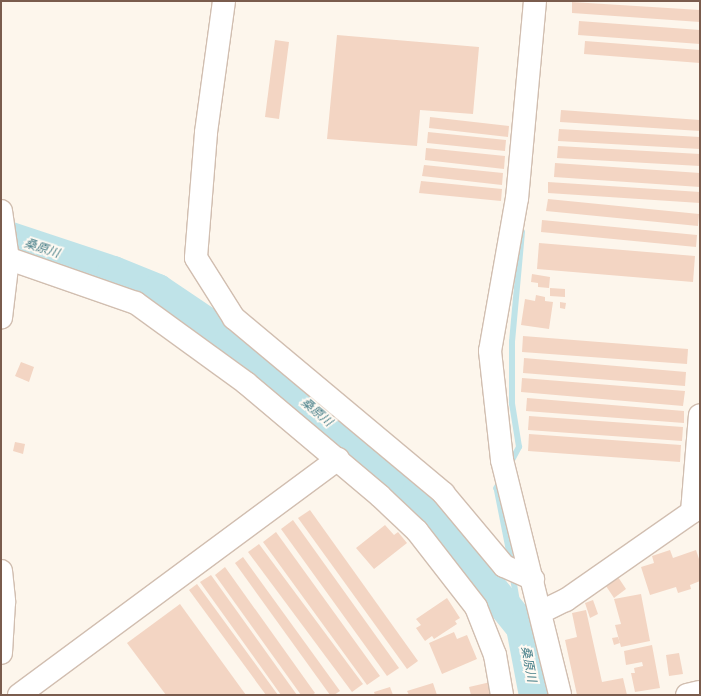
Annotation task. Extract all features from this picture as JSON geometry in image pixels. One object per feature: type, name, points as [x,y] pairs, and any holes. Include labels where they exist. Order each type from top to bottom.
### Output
[{"type":"street","points":[[224,1],[206,133],[196,258],[234,318],[443,493],[504,566],[532,579]]},
{"type":"street","points":[[535,1],[517,198],[490,351],[502,460],[541,612],[560,695]]},
{"type":"street","points":[[1,211],[4,258],[1,318]]},
{"type":"street","points":[[4,258],[136,303],[246,383],[338,459],[417,531],[476,607],[495,655],[502,695]]},
{"type":"street","points":[[541,612],[566,600],[696,513],[700,415]]},
{"type":"street","points":[[19,695],[338,459]]},
{"type":"street","points":[[1,571],[4,602],[1,653]]},
{"type":"street","points":[[687,695],[700,692]]},
{"type":"building","points":[[572,2],[700,10],[700,22],[572,13]]},
{"type":"building","points":[[579,21],[700,30],[700,44],[578,35]]},
{"type":"building","points":[[337,35],[479,47],[473,114],[420,110],[417,146],[327,139]]},
{"type":"building","points":[[275,40],[289,42],[279,119],[265,117]]},
{"type":"building","points":[[585,41],[700,50],[700,63],[584,54]]},
{"type":"building","points":[[561,110],[700,120],[700,131],[560,122]]},
{"type":"building","points":[[430,117],[509,126],[508,137],[429,128]]},
{"type":"building","points":[[559,129],[700,137],[700,149],[558,141]]},
{"type":"building","points":[[428,132],[506,140],[505,151],[427,143]]},
{"type":"building","points":[[558,146],[700,154],[700,166],[557,158]]},
{"type":"building","points":[[426,148],[505,156],[504,169],[425,160]]},
{"type":"building","points":[[555,163],[700,173],[700,187],[554,177]]},
{"type":"building","points":[[424,165],[503,173],[502,185],[422,176]]},
{"type":"building","points":[[421,181],[502,189],[501,201],[419,193]]},
{"type":"building","points":[[548,182],[700,192],[700,203],[548,193]]},
{"type":"building","points":[[548,199],[699,214],[698,226],[546,211]]},
{"type":"building","points":[[542,220],[697,235],[696,247],[541,232]]},
{"type":"building","points":[[539,243],[695,256],[693,282],[537,269]]},
{"type":"building","points":[[532,274],[550,277],[549,288],[538,287],[538,283],[531,282]]},
{"type":"building","points":[[550,288],[565,289],[565,297],[550,296]]},
{"type":"building","points":[[536,295],[545,297],[545,301],[553,302],[549,329],[521,325],[525,299],[535,301]]},
{"type":"building","points":[[560,302],[566,303],[565,309],[560,308]]},
{"type":"building","points":[[523,336],[688,349],[687,364],[522,352]]},
{"type":"building","points":[[524,358],[686,372],[685,386],[523,373]]},
{"type":"building","points":[[21,362],[34,367],[29,382],[15,376]]},
{"type":"building","points":[[522,378],[685,391],[683,406],[521,392]]},
{"type":"building","points":[[527,398],[684,411],[684,423],[526,411]]},
{"type":"building","points":[[529,416],[683,427],[682,441],[528,430]]},
{"type":"building","points":[[529,434],[681,445],[680,462],[528,451]]},
{"type":"building","points":[[15,442],[25,444],[23,454],[13,451]]},
{"type":"building","points":[[310,510],[418,661],[407,669],[298,518]]},
{"type":"building","points":[[293,520],[399,668],[387,676],[281,529]]},
{"type":"building","points":[[385,525],[394,535],[398,532],[407,543],[374,569],[356,548]]},
{"type":"building","points":[[276,532],[380,676],[367,685],[263,542]]},
{"type":"building","points":[[259,544],[363,684],[352,692],[248,552]]},
{"type":"building","points":[[670,550],[673,558],[696,550],[700,562],[700,581],[690,585],[691,589],[678,593],[676,587],[650,595],[641,567],[654,563],[652,556]]},
{"type":"building","points":[[243,557],[340,691],[334,695],[330,695],[235,563]]},
{"type":"building","points":[[225,567],[315,693],[312,695],[301,695],[215,575]]},
{"type":"building","points":[[211,575],[297,695],[281,695],[200,582]]},
{"type":"building","points":[[618,577],[626,589],[614,598],[606,586]]},
{"type":"building","points":[[197,584],[278,695],[266,695],[189,590]]},
{"type":"building","points":[[641,594],[650,641],[621,647],[615,625],[621,624],[614,599]]},
{"type":"building","points":[[447,598],[460,618],[455,621],[457,624],[434,639],[432,636],[425,641],[416,628],[421,625],[416,619]]},
{"type":"building","points":[[593,600],[598,614],[590,618],[585,603]]},
{"type":"building","points":[[180,604],[246,695],[166,695],[127,643]]},
{"type":"building","points":[[586,610],[602,682],[623,678],[627,695],[577,695],[565,640],[577,637],[572,613]]},
{"type":"building","points":[[454,632],[457,639],[467,635],[477,659],[442,674],[429,643]]},
{"type":"building","points":[[618,637],[620,643],[614,645],[612,638]]},
{"type":"building","points":[[652,645],[660,688],[635,692],[631,673],[635,673],[634,668],[643,666],[642,662],[626,665],[624,651]]},
{"type":"building","points":[[679,653],[683,674],[669,676],[666,655]]},
{"type":"building","points":[[495,681],[498,695],[471,695],[469,687]]},
{"type":"building","points":[[433,683],[437,695],[409,695],[407,691]]},
{"type":"building","points":[[390,687],[393,695],[375,695],[374,692]]},
{"type":"waterway","points":[[510,464],[519,447],[512,404],[512,342],[522,232]]},
{"type":"waterway","name":"桑原川","points":[[1,235],[113,272],[157,290],[231,340],[416,496],[522,627],[535,695]]},
{"type":"waterway","points":[[500,483],[497,488],[512,564]]},
{"type":"waterway","points":[[513,576],[522,627]]}]
